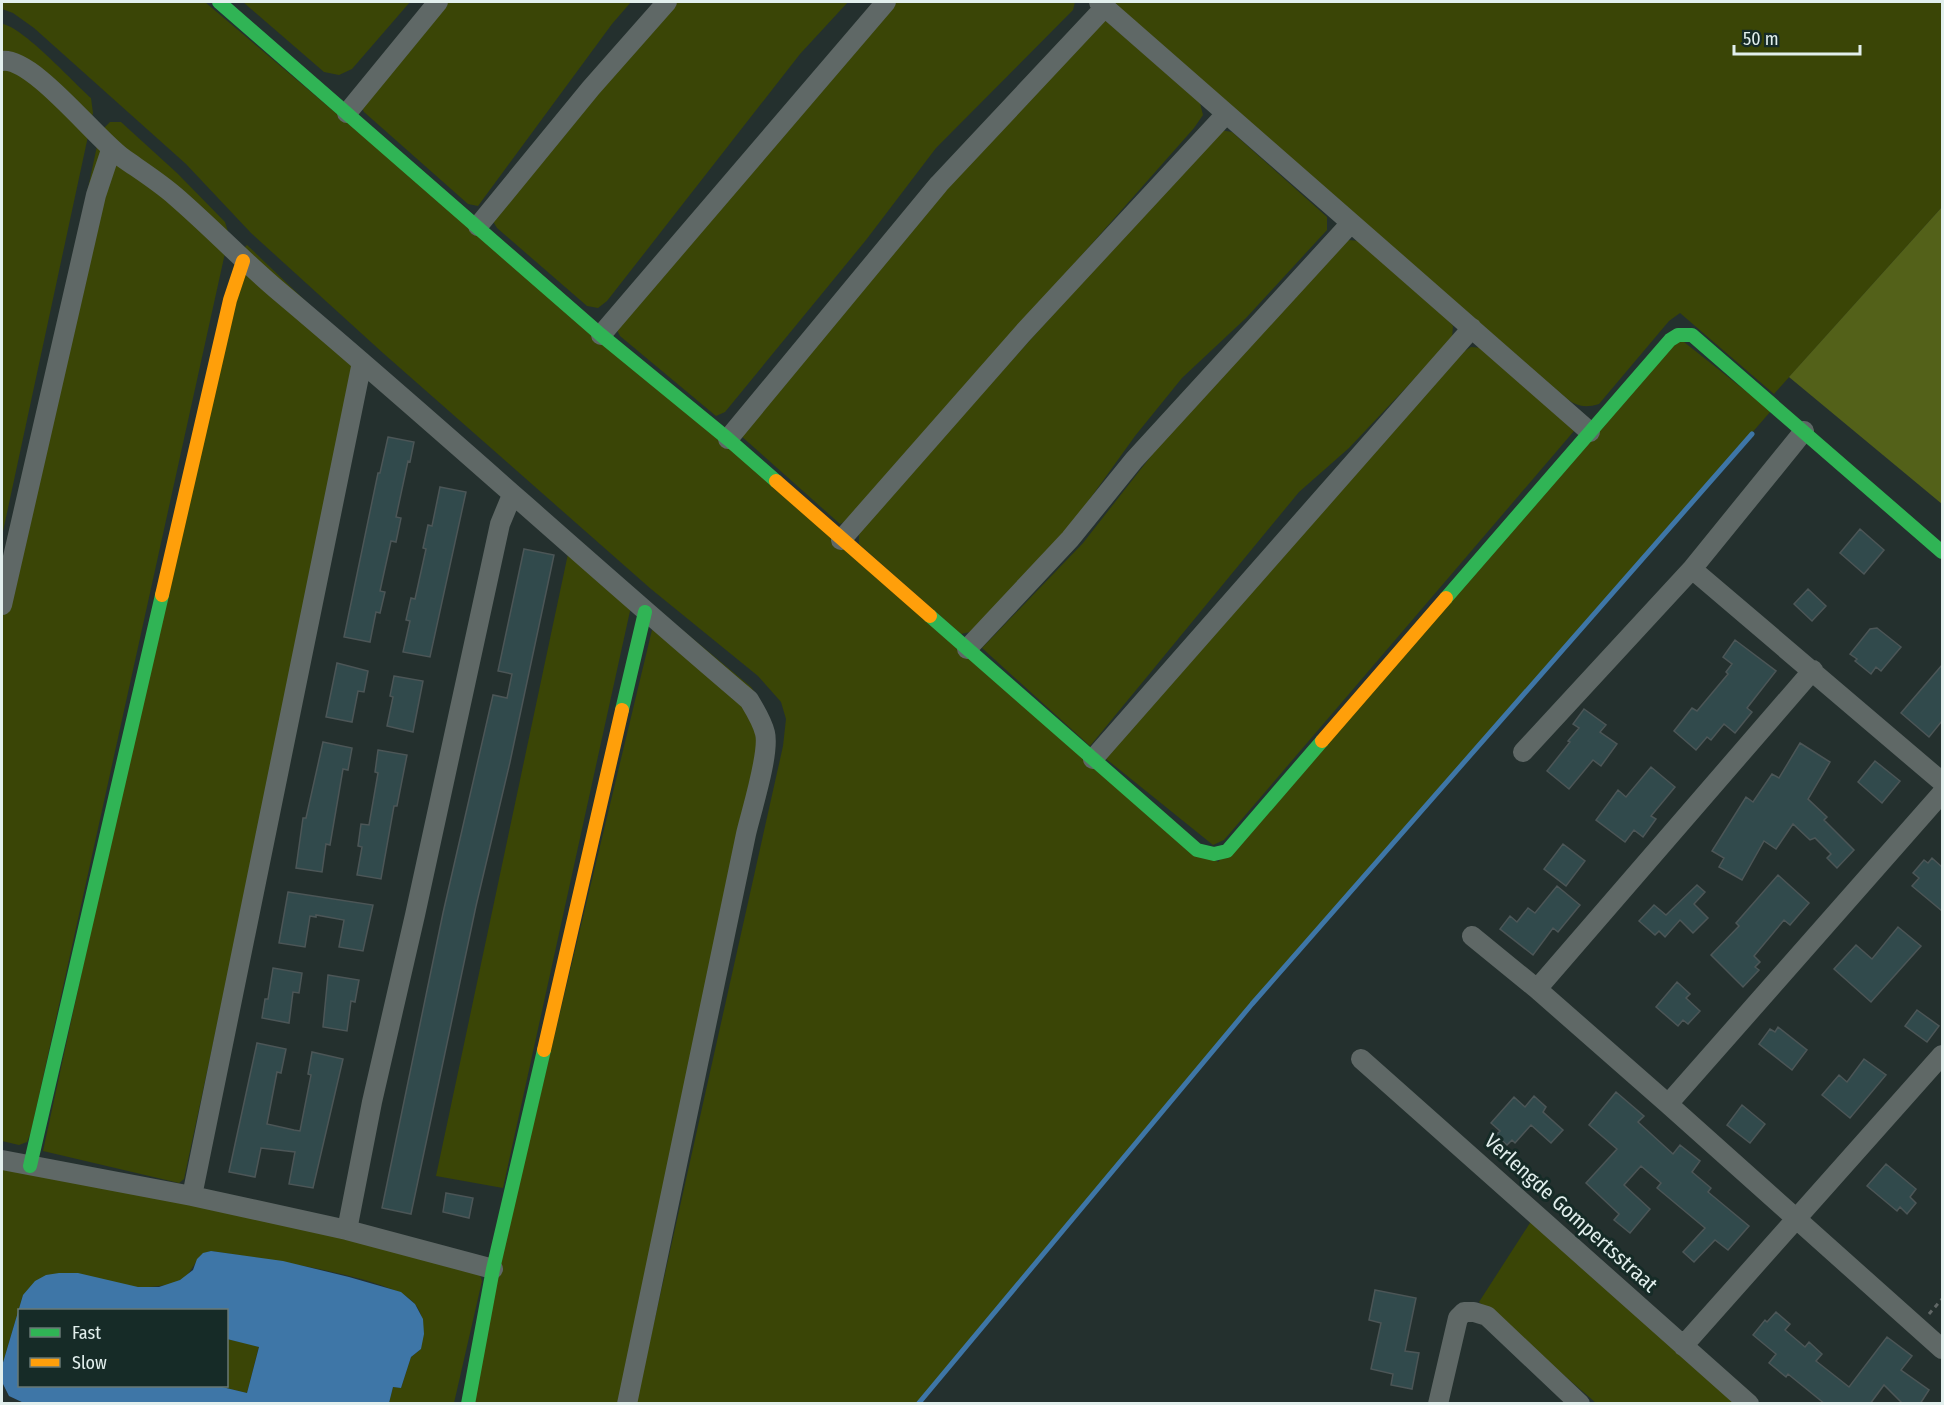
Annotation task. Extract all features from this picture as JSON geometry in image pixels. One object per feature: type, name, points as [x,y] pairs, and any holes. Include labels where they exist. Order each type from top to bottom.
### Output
[{"type":"street","points":[[219,2],[601,335],[728,439],[1197,850],[1214,854],[1227,851],[1670,340],[1678,335],[1692,335],[1942,552]]},
{"type":"street","points":[[347,113],[438,2]]},
{"type":"street","points":[[478,226],[591,88],[667,2]]},
{"type":"street","points":[[601,335],[886,2]]},
{"type":"street","points":[[728,439],[939,184],[1102,4],[1590,432]]},
{"type":"street","points":[[2,61],[19,64],[39,77],[111,150],[174,195],[243,261],[749,700],[766,735],[764,758],[746,834],[627,1404]]},
{"type":"street","points":[[842,540],[1023,333],[1226,114]]},
{"type":"street","points":[[2,605],[96,195],[111,150]]},
{"type":"street","points":[[967,649],[1070,539],[1141,452],[1351,223]]},
{"type":"street","points":[[30,1166],[230,300],[243,261]]},
{"type":"street","points":[[1093,759],[1472,328]]},
{"type":"street","points":[[192,1197],[362,362]]},
{"type":"street","points":[[1523,752],[1692,569],[1804,431]]},
{"type":"street","points":[[347,1230],[372,1102],[500,524],[512,495]]},
{"type":"street","points":[[1692,569],[1942,782]]},
{"type":"street","points":[[468,1404],[493,1269],[645,612]]},
{"type":"street","points":[[1537,989],[1813,670]]},
{"type":"street","points":[[1668,1104],[1942,793]]},
{"type":"street","points":[[1472,936],[1537,989],[1668,1104],[1942,1349]]},
{"type":"street","points":[[1683,1346],[1942,1055]]},
{"type":"street","name":"Verlengde Gompertsstraat","points":[[1360,1059],[1749,1404]]},
{"type":"street","points":[[2,1160],[347,1230],[493,1269]]},
{"type":"street","points":[[1438,1404],[1458,1318],[1464,1312],[1487,1316],[1580,1404]]},
{"type":"green space","points":[[2,2],[205,2],[1218,862],[1679,338],[1771,411],[1252,1004],[918,1403],[636,1403],[783,746],[786,719],[781,702],[758,676],[651,589],[383,353],[251,233],[186,164],[34,28],[13,13],[2,9]]},
{"type":"green space","points":[[243,2],[410,2],[352,69],[339,75],[324,72]]},
{"type":"green space","points":[[431,2],[631,2],[612,24],[478,206],[468,204],[364,112],[358,101]]},
{"type":"green space","points":[[661,2],[848,2],[800,54],[607,301],[598,308],[587,306],[497,228],[491,218]]},
{"type":"green space","points":[[876,2],[1075,2],[1073,10],[936,148],[866,240],[725,412],[716,416],[620,336],[614,324]]},
{"type":"green space","points":[[1111,2],[1942,2],[1942,207],[1774,394],[1680,313],[1669,321],[1599,404],[1579,405],[1568,400]]},
{"type":"green space","points":[[1105,20],[1200,103],[1203,115],[1194,128],[848,520],[840,524],[740,435],[936,183]]},
{"type":"green space","points":[[2,24],[22,34],[91,98],[93,113],[2,536]]},
{"type":"green space","points":[[110,122],[121,122],[177,173],[225,222],[229,235],[31,1132],[27,1142],[19,1145],[2,1141],[2,591],[100,132]]},
{"type":"green space","points":[[1220,130],[1232,132],[1327,217],[1327,230],[1246,318],[1182,378],[1135,436],[1064,535],[970,632],[961,634],[859,544],[862,526]]},
{"type":"green space","points":[[1942,207],[1942,504],[1789,377]]},
{"type":"green space","points":[[1348,240],[1360,241],[1443,314],[1453,326],[1452,339],[1349,448],[1299,492],[1090,746],[982,648],[1083,543],[1155,451]]},
{"type":"green space","points":[[247,245],[364,357],[318,555],[184,1179],[179,1183],[43,1151],[237,255]]},
{"type":"green space","points":[[1471,347],[1483,348],[1574,431],[1224,840],[1213,845],[1105,758],[1460,354]]},
{"type":"green space","points":[[572,535],[632,602],[503,1188],[436,1176]]},
{"type":"green space","points":[[657,609],[751,687],[767,716],[619,1403],[466,1404]]},
{"type":"green space","points":[[2,1156],[475,1260],[482,1281],[454,1403],[389,1403],[393,1387],[401,1388],[411,1357],[421,1349],[421,1314],[415,1304],[402,1294],[380,1285],[320,1269],[211,1251],[197,1260],[184,1278],[166,1285],[23,1295],[2,1366]]},
{"type":"green space","points":[[1537,1212],[1754,1403],[1596,1403],[1479,1302]]},
{"type":"green space","points":[[228,1339],[259,1346],[247,1393],[222,1387],[228,1387]]},
{"type":"water","points":[[211,1251],[283,1261],[401,1292],[415,1304],[423,1319],[424,1334],[421,1349],[411,1357],[401,1388],[393,1387],[389,1403],[26,1404],[9,1396],[3,1384],[2,1366],[18,1312],[18,1387],[222,1387],[247,1393],[259,1347],[228,1339],[228,1309],[19,1309],[23,1295],[35,1281],[46,1275],[78,1273],[138,1287],[159,1287],[180,1280],[193,1270],[197,1259],[203,1253]]},
{"type":"building","points":[[388,437],[414,442],[396,517],[401,518],[396,542],[391,541],[380,591],[385,592],[380,613],[376,612],[370,642],[344,637],[378,473],[380,473]]},
{"type":"building","points":[[440,487],[466,492],[430,657],[403,652],[410,621],[406,620],[411,598],[415,599],[426,549],[423,548],[428,525],[432,526]]},
{"type":"building","points":[[1860,529],[1884,550],[1864,574],[1840,553]]},
{"type":"building","points":[[524,549],[554,555],[411,1214],[382,1208],[443,913],[493,695],[507,698],[512,674],[498,671]]},
{"type":"building","points":[[1808,589],[1826,606],[1812,621],[1794,604]]},
{"type":"building","points":[[1877,628],[1901,647],[1881,671],[1876,667],[1871,674],[1850,654],[1870,629]]},
{"type":"building","points":[[1735,640],[1776,671],[1747,708],[1752,712],[1735,733],[1724,724],[1711,740],[1707,737],[1696,750],[1674,731],[1692,708],[1697,711],[1728,674],[1726,672],[1732,664],[1723,657]]},
{"type":"building","points":[[337,663],[368,671],[364,692],[358,691],[352,722],[326,717]]},
{"type":"building","points":[[1942,665],[1942,721],[1929,737],[1901,713]]},
{"type":"building","points":[[394,676],[423,681],[413,732],[387,726],[393,697],[390,696]]},
{"type":"building","points":[[1584,709],[1606,725],[1600,732],[1617,744],[1601,766],[1593,760],[1569,789],[1547,771],[1579,728],[1573,724]]},
{"type":"building","points":[[323,742],[352,748],[348,770],[343,769],[330,845],[326,844],[322,872],[296,868],[303,818],[306,818]]},
{"type":"building","points":[[1800,743],[1830,762],[1808,799],[1827,817],[1824,820],[1854,850],[1837,868],[1827,858],[1831,854],[1815,838],[1810,840],[1793,824],[1776,849],[1764,841],[1742,880],[1719,867],[1724,858],[1712,851],[1746,797],[1753,802],[1772,774],[1779,778]]},
{"type":"building","points":[[378,750],[407,755],[397,806],[394,806],[381,879],[357,875],[362,847],[358,846],[361,824],[369,825],[378,773],[375,772]]},
{"type":"building","points":[[1875,761],[1900,781],[1882,803],[1858,782]]},
{"type":"building","points":[[1651,767],[1675,787],[1651,816],[1656,819],[1643,837],[1634,830],[1625,842],[1596,820],[1618,790],[1626,797]]},
{"type":"building","points":[[1563,844],[1585,861],[1566,886],[1544,869]]},
{"type":"building","points":[[1932,858],[1942,867],[1942,911],[1912,886],[1919,878],[1913,873],[1924,860],[1928,863]]},
{"type":"building","points":[[1778,875],[1809,903],[1790,925],[1784,920],[1754,956],[1760,962],[1755,967],[1759,970],[1743,987],[1711,955],[1739,926],[1736,923]]},
{"type":"building","points":[[1697,885],[1705,892],[1694,904],[1708,918],[1693,933],[1680,920],[1665,937],[1659,931],[1655,935],[1639,921],[1654,905],[1666,915]]},
{"type":"building","points":[[1557,886],[1580,905],[1558,932],[1553,928],[1533,955],[1500,929],[1510,916],[1517,922],[1528,908],[1535,913]]},
{"type":"building","points":[[288,892],[373,905],[363,951],[339,947],[344,920],[316,915],[316,917],[310,916],[305,947],[279,943]]},
{"type":"building","points":[[1898,927],[1921,946],[1871,1002],[1834,969],[1856,945],[1872,959]]},
{"type":"building","points":[[273,968],[302,973],[299,993],[293,992],[289,1023],[262,1018]]},
{"type":"building","points":[[328,975],[359,980],[355,1002],[351,1001],[347,1031],[323,1027]]},
{"type":"building","points":[[1677,982],[1690,994],[1686,998],[1700,1011],[1688,1024],[1683,1020],[1678,1026],[1656,1007]]},
{"type":"building","points":[[1917,1010],[1939,1026],[1927,1042],[1905,1026]]},
{"type":"building","points":[[1778,1027],[1807,1050],[1792,1070],[1759,1044],[1770,1029],[1775,1032]]},
{"type":"building","points":[[257,1043],[286,1049],[281,1073],[277,1072],[267,1124],[294,1130],[300,1131],[311,1075],[308,1074],[312,1052],[343,1059],[313,1188],[289,1184],[295,1152],[261,1148],[255,1177],[229,1172]]},
{"type":"building","points":[[1864,1059],[1886,1075],[1850,1118],[1822,1095],[1839,1075],[1847,1082]]},
{"type":"building","points":[[1616,1092],[1644,1116],[1638,1122],[1673,1154],[1680,1145],[1700,1161],[1692,1172],[1711,1188],[1708,1192],[1749,1226],[1728,1250],[1715,1240],[1694,1262],[1683,1252],[1705,1228],[1657,1188],[1661,1183],[1641,1166],[1624,1185],[1650,1209],[1630,1233],[1614,1220],[1619,1214],[1586,1183],[1617,1149],[1589,1125]]},
{"type":"building","points":[[1534,1096],[1546,1107],[1543,1112],[1563,1130],[1551,1143],[1531,1125],[1515,1143],[1512,1140],[1507,1145],[1496,1135],[1500,1131],[1491,1123],[1514,1097],[1525,1107]]},
{"type":"building","points":[[1742,1105],[1765,1124],[1750,1143],[1727,1125]]},
{"type":"building","points":[[1886,1164],[1916,1189],[1910,1197],[1916,1203],[1907,1214],[1900,1207],[1897,1211],[1867,1186]]},
{"type":"building","points":[[446,1193],[473,1198],[469,1218],[443,1212]]},
{"type":"building","points":[[1375,1290],[1416,1298],[1405,1351],[1419,1353],[1412,1389],[1391,1385],[1393,1374],[1371,1369],[1381,1323],[1369,1320]]},
{"type":"building","points":[[1776,1312],[1790,1324],[1785,1330],[1805,1347],[1809,1342],[1822,1354],[1816,1361],[1849,1387],[1887,1337],[1912,1356],[1901,1370],[1929,1390],[1920,1404],[1903,1404],[1884,1385],[1870,1404],[1825,1404],[1788,1374],[1786,1377],[1769,1363],[1776,1354],[1753,1335],[1765,1320],[1767,1322]]},
{"type":"waterway","points":[[918,1404],[1252,1004],[1752,434]]},
{"type":"traffic: fast","points":[[219,2],[601,335],[776,481]]},
{"type":"traffic: fast","points":[[1446,598],[1670,340],[1678,335],[1692,335],[1942,552]]},
{"type":"traffic: fast","points":[[30,1166],[162,595]]},
{"type":"traffic: fast","points":[[622,710],[645,612]]},
{"type":"traffic: fast","points":[[930,616],[1197,850],[1214,854],[1227,851],[1322,741]]},
{"type":"traffic: fast","points":[[468,1404],[493,1269],[544,1050]]},
{"type":"traffic: slow","points":[[162,595],[230,300],[243,261]]},
{"type":"traffic: slow","points":[[776,481],[930,616]]},
{"type":"traffic: slow","points":[[1322,741],[1446,598]]},
{"type":"traffic: slow","points":[[544,1050],[622,710]]}]
